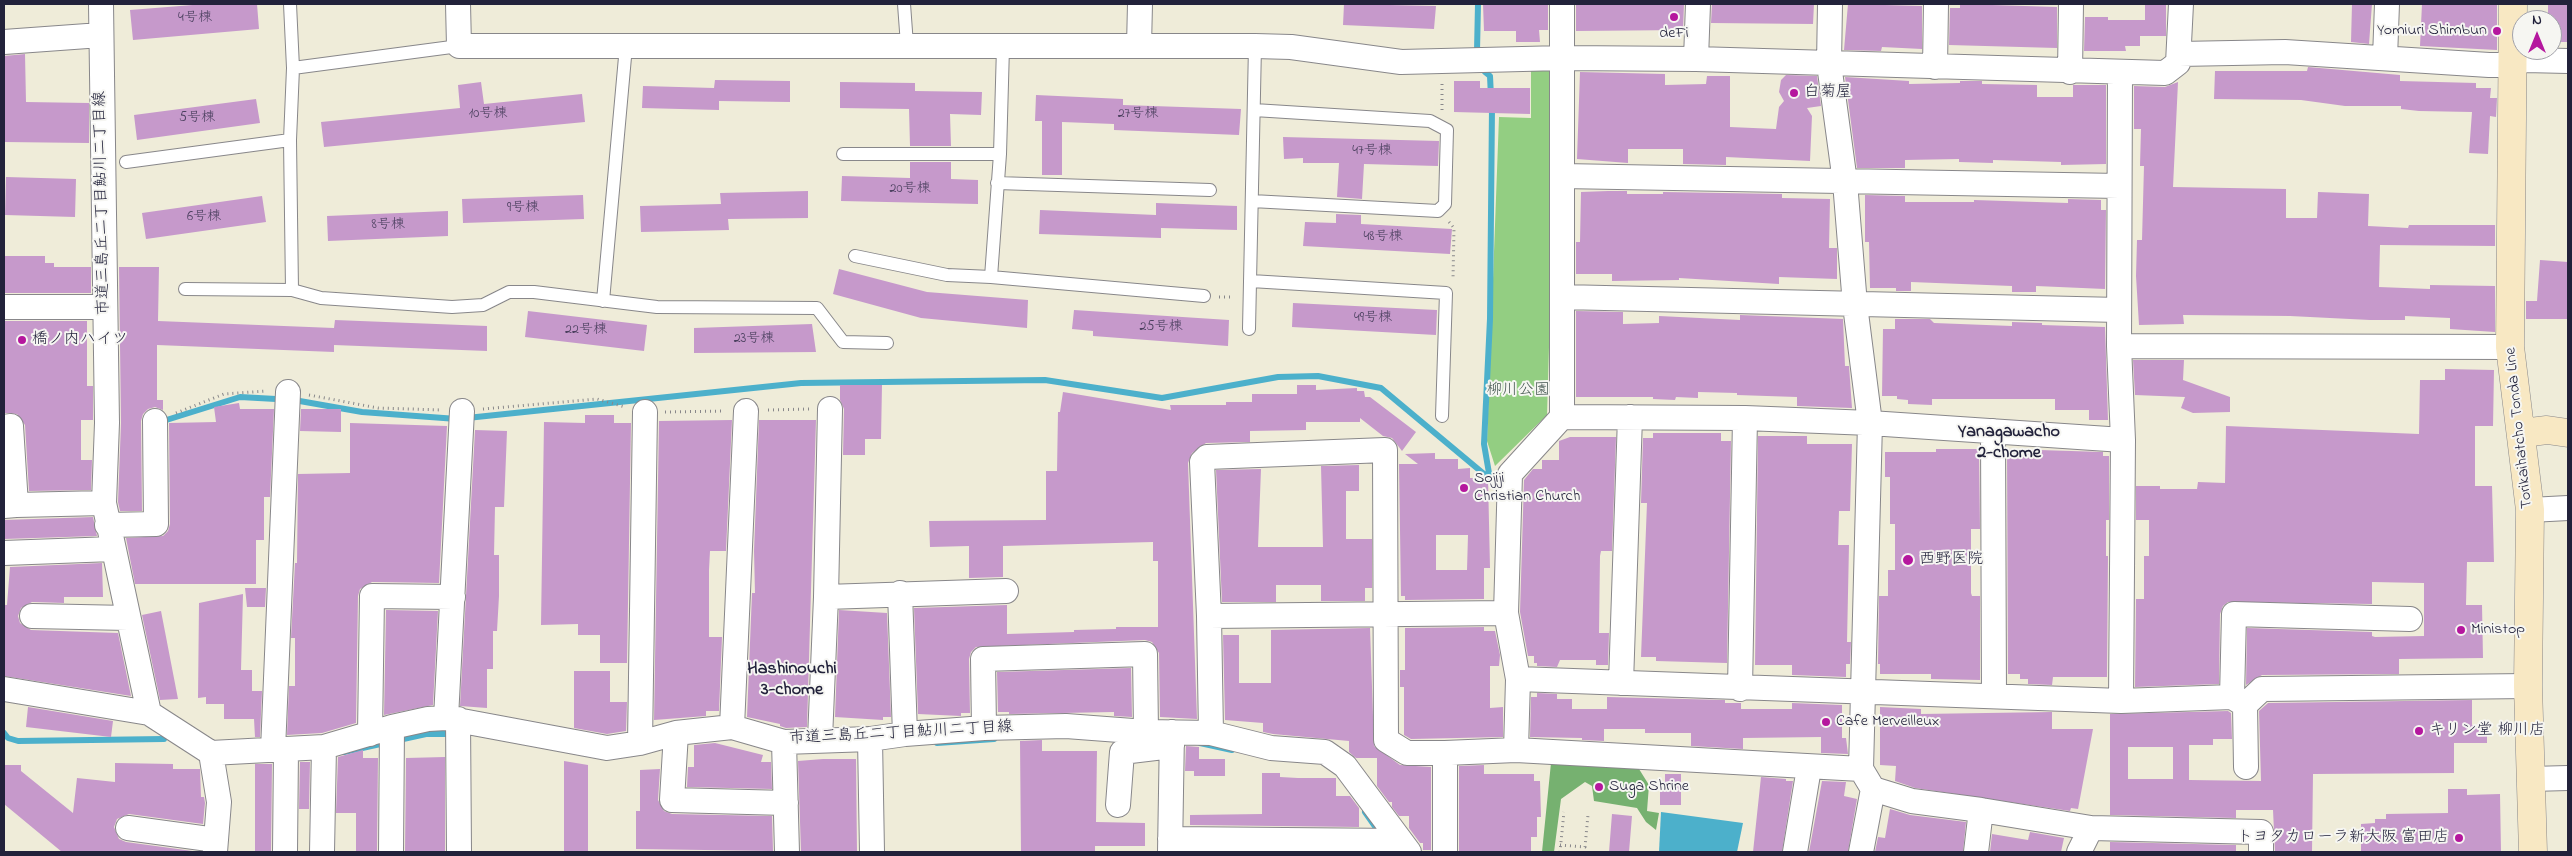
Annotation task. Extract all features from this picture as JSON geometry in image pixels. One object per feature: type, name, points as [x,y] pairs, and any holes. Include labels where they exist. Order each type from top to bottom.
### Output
[{"type":"main road","name":"Torikaihatcho Tonda Line","points":[[2513,4],[2510,347],[2530,510],[2528,686],[2533,852]]},
{"type":"main road","points":[[2522,433],[2547,430],[2568,433]]},
{"type":"street","name":"市道三島丘二丁目鮎川二丁目線","points":[[101,4],[100,35],[104,164],[105,514],[149,713]]},
{"type":"street","points":[[458,4],[459,46],[1255,46],[1290,47],[1401,62],[1563,58],[1696,59],[2120,73],[2165,73],[2172,70],[2178,63],[2181,4]]},
{"type":"street","points":[[1139,46],[1140,4]]},
{"type":"street","points":[[1516,750],[1518,680],[1506,613],[1510,474],[1562,417],[1562,4]]},
{"type":"street","points":[[1696,59],[1698,4]]},
{"type":"street","points":[[1830,4],[1829,64],[1845,182],[1855,305],[1870,423],[1861,693],[1867,779],[1861,852]]},
{"type":"street","points":[[1935,67],[1936,4]]},
{"type":"street","points":[[2070,72],[2071,4]]},
{"type":"street","points":[[2385,58],[2387,4]]},
{"type":"street","points":[[4,42],[100,35]]},
{"type":"street","points":[[2179,54],[2285,52],[2489,66],[2512,65],[2525,60],[2568,62]]},
{"type":"street","points":[[2120,73],[2119,346],[2123,440],[2121,701]]},
{"type":"street","points":[[1562,176],[2119,186]]},
{"type":"street","points":[[1562,297],[2119,310]]},
{"type":"street","points":[[4,307],[104,308]]},
{"type":"street","points":[[2119,346],[2510,347]]},
{"type":"street","points":[[285,852],[279,750],[288,392]]},
{"type":"street","points":[[820,740],[826,597],[830,409]]},
{"type":"street","points":[[459,852],[452,719],[453,597],[462,411]]},
{"type":"street","points":[[732,727],[746,411]]},
{"type":"street","points":[[640,743],[645,412]]},
{"type":"street","points":[[1562,417],[1746,418],[1870,423],[2123,440]]},
{"type":"street","points":[[1621,683],[1630,417]]},
{"type":"street","points":[[1740,689],[1746,418]]},
{"type":"street","points":[[4,427],[11,426],[10,506],[105,514],[156,524],[155,421]]},
{"type":"street","points":[[1993,430],[1994,696]]},
{"type":"street","points":[[1211,732],[1209,616],[1202,462],[1207,456],[1386,450],[1386,740],[1407,753],[1516,750],[1809,768],[1867,779],[1912,801],[2091,828],[2261,832],[2261,852]]},
{"type":"street","points":[[2530,510],[2568,508]]},
{"type":"street","points":[[4,554],[112,549]]},
{"type":"street","points":[[826,597],[900,593],[1006,591]]},
{"type":"street","points":[[900,593],[905,734]]},
{"type":"street","points":[[391,852],[372,596],[453,597]]},
{"type":"street","points":[[1209,616],[1506,613]]},
{"type":"street","points":[[2246,767],[2238,701],[2234,614],[2410,619]]},
{"type":"street","points":[[32,616],[128,618]]},
{"type":"street","points":[[984,728],[983,659],[1145,654],[1146,732]]},
{"type":"street","points":[[1518,680],[2121,701],[2238,701],[2262,689],[2528,686]]},
{"type":"street","points":[[4,689],[149,713],[211,753],[219,802],[216,846],[128,828]]},
{"type":"street","name":"市道三島丘二丁目鮎川二丁目線","points":[[211,753],[324,748],[428,719],[452,719],[607,748],[640,743],[676,732],[732,727],[784,742],[870,739],[905,734],[984,728],[1066,726],[1146,732],[1172,739],[1211,732],[1270,748],[1326,752],[1345,766],[1404,847]]},
{"type":"street","points":[[676,732],[672,800],[786,803]]},
{"type":"street","points":[[870,739],[872,852]]},
{"type":"street","points":[[1118,805],[1122,752],[1172,739],[1170,846],[1404,847]]},
{"type":"street","points":[[784,742],[787,852]]},
{"type":"street","points":[[322,852],[324,748]]},
{"type":"street","points":[[1444,852],[1445,753]]},
{"type":"street","points":[[1795,852],[1809,768]]},
{"type":"street","points":[[2531,779],[2568,778]]},
{"type":"street","points":[[1976,852],[1981,810]]},
{"type":"street","points":[[2079,852],[2091,828]]},
{"type":"lane","points":[[290,4],[293,68],[290,140],[292,290]]},
{"type":"lane","points":[[904,4],[907,45]]},
{"type":"lane","points":[[293,68],[459,46]]},
{"type":"lane","points":[[604,301],[626,46]]},
{"type":"lane","points":[[1249,329],[1255,46]]},
{"type":"lane","points":[[991,277],[1000,154],[1003,47]]},
{"type":"lane","points":[[1252,201],[1438,211],[1445,204],[1447,130],[1430,121],[1254,110]]},
{"type":"lane","points":[[126,162],[290,140]]},
{"type":"lane","points":[[842,154],[1000,154]]},
{"type":"lane","points":[[998,183],[1210,190]]},
{"type":"lane","points":[[855,256],[947,275],[991,277],[1204,296]]},
{"type":"lane","points":[[1250,281],[1446,293],[1442,416]]},
{"type":"lane","points":[[186,289],[292,290],[321,298],[452,307],[482,305],[509,292],[534,292],[657,307],[817,308],[843,342],[887,343]]},
{"type":"path","points":[[1442,128],[1443,61]]},
{"type":"path","points":[[1438,211],[1454,228],[1453,284],[1446,293]]},
{"type":"path","points":[[1204,296],[1250,298]]},
{"type":"path","points":[[1560,852],[1564,812]]},
{"type":"path","points":[[1560,845],[1585,847],[1588,815]]},
{"type":"green space","name":"柳川公園","points":[[1531,69],[1550,69],[1557,75],[1547,415],[1495,466],[1487,441],[1499,117],[1531,118]]},
{"type":"green space","points":[[1551,763],[1639,769],[1649,785],[1647,811],[1659,813],[1656,830],[1646,822],[1637,808],[1594,801],[1592,786],[1585,782],[1561,799],[1554,852],[1542,852]]},
{"type":"water","points":[[1661,812],[1743,823],[1737,852],[1659,852]]},
{"type":"building","points":[[205,4],[257,4],[259,29],[133,40],[130,10]]},
{"type":"building","points":[[1344,4],[1436,6],[1434,29],[1343,25]]},
{"type":"building","points":[[1483,4],[1548,4],[1548,30],[1539,30],[1540,42],[1516,42],[1516,31],[1484,31]]},
{"type":"building","points":[[1576,4],[1684,4],[1683,30],[1576,31]]},
{"type":"building","points":[[1712,4],[1814,4],[1813,24],[1711,23]]},
{"type":"building","points":[[1848,4],[1922,6],[1922,49],[1882,47],[1881,51],[1844,50]]},
{"type":"building","points":[[1960,4],[2057,7],[2057,48],[1949,45],[1950,8],[1960,8]]},
{"type":"building","points":[[2145,4],[2166,4],[2166,36],[2140,36],[2140,46],[2125,46],[2126,51],[2084,51],[2085,17],[2108,17],[2108,20],[2145,20]]},
{"type":"building","points":[[2352,4],[2372,4],[2369,44],[2351,42]]},
{"type":"building","points":[[2422,4],[2497,4],[2497,50],[2420,46]]},
{"type":"building","points":[[2548,4],[2568,4],[2568,42],[2562,42],[2562,10],[2548,10]]},
{"type":"building","points":[[25,54],[26,102],[89,103],[89,143],[4,142],[4,56]]},
{"type":"building","points":[[2308,67],[2400,75],[2400,81],[2476,83],[2476,88],[2491,88],[2490,98],[2497,98],[2496,117],[2490,116],[2488,154],[2469,153],[2472,112],[2419,111],[2401,109],[2401,106],[2345,106],[2301,100],[2214,99],[2215,71],[2307,71]]},
{"type":"building","points":[[1580,72],[1665,74],[1665,85],[1706,84],[1707,76],[1730,76],[1730,127],[1776,129],[1779,107],[1784,101],[1779,92],[1781,80],[1786,75],[1817,76],[1821,106],[1807,108],[1812,116],[1810,161],[1726,157],[1726,165],[1683,164],[1683,149],[1628,149],[1628,163],[1577,159]]},
{"type":"building","points":[[1845,77],[1909,81],[1909,84],[1982,81],[1982,84],[2037,85],[2037,97],[2073,97],[2073,85],[2106,85],[2106,164],[2061,165],[2061,162],[1993,160],[1993,163],[1959,162],[1959,159],[1905,160],[1905,168],[1857,168]]},
{"type":"building","points":[[715,80],[790,81],[790,102],[719,101],[719,110],[642,108],[643,86],[714,88]]},
{"type":"building","points":[[1454,81],[1480,81],[1480,88],[1530,88],[1530,114],[1454,112]]},
{"type":"building","points":[[481,82],[484,104],[582,94],[585,122],[324,147],[321,122],[460,108],[458,85]]},
{"type":"building","points":[[840,82],[915,83],[915,91],[982,92],[981,115],[950,114],[951,146],[910,146],[909,109],[840,108]]},
{"type":"building","points":[[2178,82],[2173,187],[2286,189],[2286,218],[2317,218],[2318,192],[2369,194],[2368,226],[2408,228],[2409,225],[2495,225],[2495,246],[2380,245],[2379,287],[2430,289],[2430,285],[2495,286],[2495,332],[2450,329],[2450,318],[2405,316],[2405,320],[2370,320],[2290,316],[2183,315],[2184,324],[2139,325],[2136,276],[2137,240],[2142,240],[2144,166],[2140,166],[2141,129],[2134,129],[2134,86],[2165,87]]},
{"type":"building","points":[[1036,95],[1123,99],[1123,105],[1241,109],[1239,135],[1114,130],[1114,124],[1062,122],[1062,175],[1042,175],[1042,121],[1035,121]]},
{"type":"building","points":[[256,99],[260,123],[137,140],[134,115]]},
{"type":"building","points":[[1283,137],[1439,141],[1438,166],[1364,164],[1362,199],[1337,197],[1339,163],[1303,163],[1303,158],[1284,159]]},
{"type":"building","points":[[910,162],[951,162],[951,179],[978,180],[978,204],[841,201],[842,176],[910,178]]},
{"type":"building","points":[[6,177],[76,179],[75,217],[5,215]]},
{"type":"building","points":[[808,191],[808,218],[728,219],[729,230],[641,232],[640,206],[721,204],[720,193]]},
{"type":"building","points":[[1627,191],[1627,194],[1663,194],[1663,192],[1782,194],[1782,198],[1830,199],[1829,248],[1837,248],[1837,279],[1779,277],[1779,284],[1679,278],[1679,280],[1612,281],[1612,274],[1576,274],[1576,242],[1580,242],[1581,192]]},
{"type":"building","points":[[583,195],[584,219],[463,223],[462,199]]},
{"type":"building","points":[[1865,195],[1905,196],[1905,202],[1974,202],[1974,200],[2068,203],[2068,199],[2101,200],[2101,210],[2106,210],[2105,289],[2036,286],[2036,292],[2012,292],[2012,286],[1911,282],[1911,291],[1896,291],[1896,288],[1870,288],[1869,242],[1865,242]]},
{"type":"building","points":[[262,196],[266,222],[146,239],[142,213]]},
{"type":"building","points":[[1156,203],[1237,206],[1237,230],[1161,228],[1161,238],[1039,234],[1040,210],[1156,215]]},
{"type":"building","points":[[448,211],[448,236],[328,241],[327,216]]},
{"type":"building","points":[[1336,214],[1361,215],[1361,224],[1452,229],[1450,254],[1303,246],[1305,222],[1336,223]]},
{"type":"building","points":[[4,256],[45,256],[45,263],[54,263],[54,267],[91,267],[91,293],[4,293]]},
{"type":"building","points":[[2540,260],[2568,262],[2568,319],[2526,319],[2526,301],[2537,301]]},
{"type":"building","points":[[119,267],[159,267],[158,321],[334,328],[335,320],[487,326],[487,351],[334,345],[334,352],[157,345],[157,400],[163,400],[163,410],[155,407],[148,409],[143,414],[141,421],[142,511],[120,511],[118,502],[121,423]]},
{"type":"building","points":[[839,269],[927,292],[1028,300],[1027,328],[921,318],[833,294]]},
{"type":"building","points":[[1293,303],[1437,310],[1436,335],[1292,327]]},
{"type":"building","points":[[1074,310],[1229,320],[1228,346],[1093,336],[1093,331],[1072,329]]},
{"type":"building","points":[[528,311],[647,325],[644,351],[525,337]]},
{"type":"building","points":[[1576,311],[1623,312],[1623,324],[1659,323],[1659,316],[1740,320],[1740,315],[1843,319],[1845,366],[1849,366],[1852,408],[1797,406],[1797,397],[1737,395],[1737,393],[1698,392],[1698,398],[1676,397],[1675,400],[1653,399],[1653,397],[1576,397]]},
{"type":"building","points":[[1895,319],[1930,319],[1934,323],[2012,326],[2012,322],[2105,327],[2108,420],[2089,420],[2089,410],[2055,410],[2055,399],[1932,399],[1932,405],[1908,404],[1908,400],[1897,399],[1897,396],[1882,396],[1883,329],[1895,329]]},
{"type":"building","points":[[4,321],[87,321],[87,386],[93,386],[93,420],[81,420],[81,460],[92,460],[91,490],[29,491],[25,425],[17,414],[4,413]]},
{"type":"building","points":[[812,324],[816,352],[694,353],[694,328]]},
{"type":"building","points":[[2133,360],[2184,360],[2183,380],[2230,397],[2230,412],[2193,413],[2181,408],[2185,397],[2135,395]]},
{"type":"building","points":[[2445,369],[2494,370],[2493,426],[2475,426],[2475,486],[2492,486],[2494,562],[2467,562],[2466,605],[2482,605],[2483,658],[2399,659],[2399,674],[2262,675],[2246,685],[2247,628],[2372,632],[2372,636],[2375,637],[2424,636],[2424,583],[2372,582],[2372,604],[2228,602],[2223,606],[2220,614],[2219,684],[2135,687],[2136,599],[2144,599],[2144,556],[2149,556],[2149,520],[2136,520],[2136,486],[2160,486],[2160,489],[2197,489],[2198,482],[2225,483],[2226,426],[2419,434],[2420,380],[2445,380]]},
{"type":"building","points":[[840,385],[882,385],[881,439],[865,439],[865,455],[843,455],[844,409],[840,400]]},
{"type":"building","points":[[1297,385],[1316,385],[1316,390],[1357,388],[1357,391],[1364,391],[1365,397],[1370,397],[1416,432],[1402,451],[1392,438],[1383,436],[1360,418],[1360,422],[1306,422],[1306,430],[1250,431],[1250,442],[1206,443],[1192,453],[1188,463],[1197,719],[1160,717],[1159,653],[1152,642],[1145,640],[976,647],[971,652],[969,659],[970,713],[961,713],[961,716],[918,714],[914,608],[1007,605],[1007,634],[1074,632],[1074,630],[1116,629],[1116,627],[1158,627],[1158,561],[1153,561],[1153,542],[1003,546],[1003,577],[969,578],[969,546],[930,547],[929,521],[1046,520],[1046,471],[1057,471],[1058,412],[1060,412],[1063,392],[1171,410],[1170,405],[1226,405],[1226,402],[1252,402],[1252,394],[1297,394]]},
{"type":"building","points":[[239,403],[240,409],[274,409],[270,497],[264,497],[264,540],[256,540],[256,584],[135,584],[126,538],[163,536],[168,531],[170,524],[169,423],[216,422],[214,407]]},
{"type":"building","points":[[301,409],[341,409],[341,432],[300,431]]},
{"type":"building","points":[[585,415],[614,415],[614,423],[631,423],[627,663],[600,663],[600,635],[578,635],[578,624],[541,625],[544,422],[585,423]]},
{"type":"building","points":[[732,420],[726,551],[710,551],[709,570],[709,637],[722,637],[719,711],[706,711],[706,716],[654,720],[659,421]]},
{"type":"building","points":[[759,420],[816,420],[807,727],[786,728],[780,726],[780,724],[747,717],[752,593],[755,593],[754,551]]},
{"type":"building","points":[[350,423],[447,426],[439,583],[372,582],[360,589],[358,596],[356,723],[322,733],[287,735],[289,686],[295,686],[295,638],[291,638],[295,563],[297,563],[298,474],[350,473]]},
{"type":"building","points":[[475,430],[507,431],[504,507],[495,507],[494,555],[499,555],[499,596],[497,631],[493,631],[493,669],[487,669],[487,708],[460,706]]},
{"type":"building","points":[[1653,433],[1721,433],[1721,441],[1731,441],[1727,663],[1656,661],[1656,657],[1641,657],[1647,503],[1641,503],[1643,438],[1653,438]]},
{"type":"building","points":[[1758,436],[1807,436],[1807,444],[1852,444],[1850,511],[1839,511],[1838,545],[1849,545],[1847,642],[1851,642],[1850,664],[1846,664],[1846,677],[1792,675],[1792,665],[1755,665]]},
{"type":"building","points":[[1570,437],[1616,437],[1612,551],[1601,551],[1600,556],[1599,633],[1609,633],[1608,665],[1596,665],[1596,660],[1560,660],[1557,667],[1537,666],[1537,663],[1534,663],[1534,656],[1528,656],[1520,612],[1524,480],[1533,469],[1542,469],[1542,460],[1559,460],[1559,441]]},
{"type":"building","points":[[1936,449],[1979,449],[1980,529],[1971,529],[1971,593],[1972,596],[1980,596],[1980,680],[1931,679],[1931,674],[1880,674],[1880,664],[1878,664],[1879,596],[1888,596],[1888,570],[1895,570],[1895,524],[1890,524],[1890,477],[1885,477],[1885,452],[1936,452]]},
{"type":"building","points":[[2007,449],[2103,452],[2103,456],[2109,456],[2109,520],[2106,520],[2106,556],[2108,556],[2107,677],[2053,677],[2052,685],[2028,684],[2028,679],[2020,679],[2020,674],[2008,674]]},
{"type":"building","points":[[1435,453],[1435,459],[1458,459],[1458,469],[1470,468],[1470,478],[1488,478],[1490,568],[1484,568],[1484,599],[1405,600],[1405,596],[1401,596],[1399,464],[1418,464],[1405,454]],"holes":[[[1436,535],[1468,535],[1467,570],[1436,570]]]},
{"type":"building","points":[[1359,465],[1359,491],[1346,491],[1346,539],[1372,539],[1372,588],[1365,588],[1365,601],[1321,601],[1321,585],[1276,585],[1276,602],[1222,602],[1216,470],[1261,469],[1258,547],[1323,547],[1321,466]]},
{"type":"building","points":[[93,517],[97,536],[4,539],[4,520]]},
{"type":"building","points":[[102,563],[103,597],[64,597],[64,603],[32,602],[21,608],[18,616],[20,623],[31,630],[118,633],[131,696],[4,676],[4,605],[7,605],[10,567]]},
{"type":"building","points":[[245,588],[266,588],[265,607],[247,607]]},
{"type":"building","points":[[243,594],[241,670],[252,670],[252,691],[262,691],[260,737],[255,737],[254,719],[224,719],[224,704],[206,704],[206,697],[198,698],[199,603]]},
{"type":"building","points":[[386,610],[438,611],[433,705],[384,715]]},
{"type":"building","points":[[839,610],[887,613],[891,717],[883,717],[883,720],[835,717]]},
{"type":"building","points":[[161,611],[178,699],[160,700],[142,615]]},
{"type":"building","points":[[1484,627],[1484,631],[1495,631],[1500,655],[1499,666],[1490,666],[1490,708],[1503,707],[1503,737],[1411,739],[1404,735],[1404,687],[1400,687],[1400,670],[1405,670],[1405,628]]},
{"type":"building","points":[[1370,628],[1374,746],[1400,765],[1431,767],[1431,850],[1423,850],[1423,843],[1420,843],[1409,828],[1409,816],[1399,816],[1392,807],[1392,802],[1389,802],[1377,786],[1377,758],[1356,758],[1349,752],[1349,741],[1273,734],[1263,732],[1263,723],[1225,720],[1223,635],[1239,635],[1239,683],[1271,683],[1271,630]]},
{"type":"building","points":[[1131,668],[1132,717],[1114,716],[1114,712],[1009,714],[1009,712],[998,712],[997,672]]},
{"type":"building","points":[[574,671],[610,671],[610,702],[627,702],[626,731],[607,734],[574,728]]},
{"type":"building","points":[[1537,693],[1557,694],[1557,699],[1572,699],[1572,709],[1607,709],[1607,697],[1725,700],[1725,703],[1741,703],[1741,709],[1792,709],[1792,703],[1842,705],[1842,738],[1846,738],[1848,754],[1821,753],[1821,737],[1743,738],[1743,749],[1691,746],[1691,733],[1645,733],[1645,729],[1604,729],[1604,741],[1582,740],[1582,738],[1530,737],[1531,697],[1537,697]]},
{"type":"building","points":[[2472,700],[2472,725],[2487,726],[2487,743],[2454,743],[2454,773],[2313,774],[2312,852],[2275,852],[2273,810],[2236,810],[2236,818],[2110,815],[2110,714],[2228,711],[2231,713],[2232,739],[2213,739],[2213,745],[2189,745],[2189,780],[2261,781],[2259,711],[2268,703]],"holes":[[[2128,747],[2173,747],[2173,779],[2128,779]]]},
{"type":"building","points":[[28,707],[113,721],[111,737],[26,727]]},
{"type":"building","points":[[1880,707],[1921,709],[1921,714],[2052,712],[2052,729],[2093,729],[2078,809],[2071,808],[2070,811],[1915,788],[1895,781],[1896,766],[1880,765]]},
{"type":"building","points":[[1042,740],[1042,751],[1097,751],[1096,822],[1145,823],[1145,846],[1095,846],[1095,852],[1021,852],[1020,741]]},
{"type":"building","points":[[715,743],[763,755],[761,762],[771,762],[772,789],[687,787],[688,767],[694,767],[694,745]]},
{"type":"building","points":[[1186,746],[1199,747],[1199,759],[1225,759],[1225,776],[1194,776],[1194,771],[1185,771]]},
{"type":"building","points":[[363,750],[363,758],[378,758],[377,852],[356,852],[356,813],[336,813],[338,757]]},
{"type":"building","points":[[445,757],[445,852],[405,852],[406,758]]},
{"type":"building","points":[[856,759],[857,852],[801,852],[798,761]]},
{"type":"building","points":[[564,761],[588,765],[588,852],[564,852]]},
{"type":"building","points":[[300,762],[310,762],[309,809],[299,809]]},
{"type":"building","points":[[115,763],[173,764],[173,769],[200,769],[201,797],[204,797],[205,803],[203,824],[129,814],[117,819],[114,827],[119,839],[126,842],[200,852],[62,852],[4,804],[4,765],[21,765],[21,771],[73,813],[77,778],[115,782]]},
{"type":"building","points":[[255,764],[272,764],[271,852],[255,852]]},
{"type":"building","points":[[1484,765],[1484,774],[1534,774],[1534,781],[1540,781],[1541,817],[1537,817],[1537,837],[1531,837],[1531,852],[1459,852],[1459,766]]},
{"type":"building","points":[[660,769],[658,800],[664,811],[672,814],[772,816],[773,851],[636,849],[636,811],[640,811],[640,770]]},
{"type":"building","points":[[1262,773],[1280,773],[1280,777],[1336,778],[1336,796],[1350,796],[1359,808],[1359,827],[1190,825],[1190,815],[1262,814]]},
{"type":"building","points":[[1665,774],[1681,774],[1681,805],[1660,805],[1660,784],[1665,784]]},
{"type":"building","points":[[1761,777],[1793,781],[1782,852],[1753,852]]},
{"type":"building","points":[[1822,781],[1846,782],[1844,796],[1857,799],[1848,852],[1809,852]]},
{"type":"building","points":[[2448,789],[2467,789],[2467,795],[2500,794],[2501,852],[2361,852],[2361,824],[2375,823],[2375,819],[2386,819],[2386,814],[2448,813]]},
{"type":"building","points":[[1890,809],[1910,815],[1966,822],[1963,852],[1875,852],[1878,837],[1885,838]]},
{"type":"building","points":[[1612,814],[1632,816],[1629,852],[1609,852]]},
{"type":"building","points":[[2030,832],[2064,838],[2061,852],[1990,852],[1992,834],[2028,840]]},
{"type":"building","points":[[2110,842],[2236,845],[2236,852],[2110,852]]},
{"type":"waterway","points":[[1477,51],[1478,4]]},
{"type":"waterway","points":[[1485,72],[1490,76],[1491,97]]},
{"type":"waterway","points":[[467,418],[801,383],[1045,380],[1162,398],[1278,377],[1318,376],[1381,388],[1490,479],[1484,444],[1490,319],[1492,107]]},
{"type":"waterway","points":[[160,422],[240,397],[294,400],[362,412],[457,419]]},
{"type":"waterway","points":[[4,733],[8,738],[18,741],[164,739]]},
{"type":"waterway","points":[[344,752],[426,734],[448,734]]},
{"type":"waterway","points":[[937,743],[994,739]]},
{"type":"waterway","points":[[1200,743],[1232,750]]},
{"type":"waterway","points":[[1365,812],[1381,835]]},
{"type":"place","name":"deFi","points":[[1674,17]]},
{"type":"place","name":"Yomiuri Shimbun","points":[[2497,31]]},
{"type":"place","name":"白菊屋","points":[[1794,93]]},
{"type":"place","name":"橋ノ内ハイツ","points":[[22,340]]},
{"type":"place","name":"Sojiji Christian Church","points":[[1464,488]]},
{"type":"place","name":"西野医院","points":[[1908,560]]},
{"type":"place","name":"Ministop","points":[[2461,630]]},
{"type":"place","name":"Cafe Merveilleux","points":[[1826,722]]},
{"type":"place","name":"キリン堂 柳川店","points":[[2419,731]]},
{"type":"place","name":"Suga Shrine","points":[[1599,787]]},
{"type":"place","name":"トヨタカローラ新大阪 富田店","points":[[2459,838]]},
{"type":"district","name":"Yanagawacho 2-chome","points":[[2009,443]]},
{"type":"district","name":"Hashinouchi 3-chome","points":[[792,680]]}]
